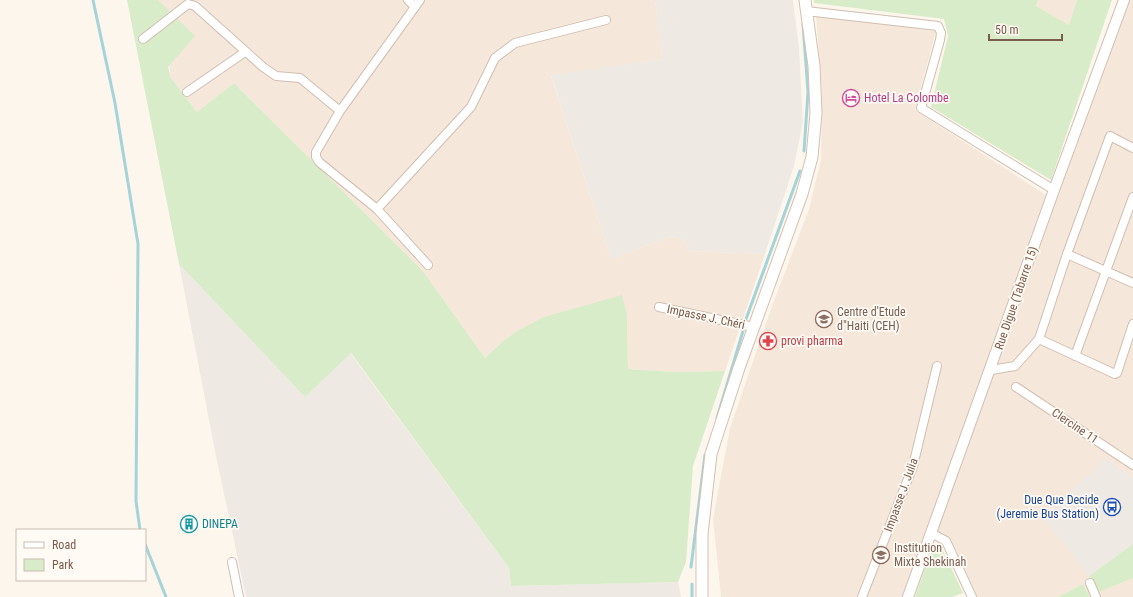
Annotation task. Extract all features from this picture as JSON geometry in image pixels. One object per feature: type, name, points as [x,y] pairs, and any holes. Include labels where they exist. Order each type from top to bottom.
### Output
[{"type":"main road","points":[[702,597],[702,534],[711,454],[754,327],[802,194],[812,157],[816,113],[814,66],[805,5]]},
{"type":"street","points":[[408,0],[418,3],[340,111],[316,152],[316,158],[377,209],[428,265]]},
{"type":"street","name":"Rue Digue (Tabarre 15)","points":[[908,597],[1124,0]]},
{"type":"street","points":[[143,39],[188,4],[195,6],[245,52],[276,76],[300,78],[340,111]]},
{"type":"street","points":[[805,5],[938,26],[941,33],[940,40],[921,108],[1054,190]]},
{"type":"street","points":[[377,209],[471,106],[495,58],[515,43],[606,20]]},
{"type":"street","points":[[187,92],[245,52]]},
{"type":"street","points":[[991,370],[1015,366],[1039,339],[1067,254],[1110,136],[1133,148]]},
{"type":"street","points":[[1075,356],[1107,272],[1133,197]]},
{"type":"street","points":[[1067,254],[1133,283]]},
{"type":"street","name":"Impasse J. Chéri","points":[[659,307],[754,327]]},
{"type":"street","points":[[1039,339],[1115,374],[1117,372],[1133,324]]},
{"type":"street","name":"Impasse J. Julia","points":[[862,597],[913,466],[937,366]]},
{"type":"street","name":"Clercine 11","points":[[1016,386],[1133,465]]},
{"type":"street","points":[[931,533],[946,541],[972,597]]},
{"type":"street","points":[[232,562],[239,597]]},
{"type":"street","points":[[1090,584],[1096,597]]},
{"type":"shaded area","points":[[158,0],[655,0],[663,59],[551,76],[611,259],[672,236],[685,241],[688,251],[765,254],[725,371],[675,372],[628,369],[627,315],[517,331],[502,342],[485,358],[423,271],[234,83],[197,112],[171,78]]},
{"type":"shaded area","points":[[655,0],[793,0],[799,48],[803,122],[794,166],[765,254],[687,251],[685,241],[672,236],[611,259],[551,75],[663,59]]},
{"type":"shaded area","points":[[1038,0],[1077,0],[1069,25],[1036,6]]},
{"type":"shaded area","points":[[1118,0],[1133,0],[1133,478],[1107,458],[1089,576],[1099,592],[1133,578],[1133,597],[1090,597],[1083,584],[1058,597],[969,597],[944,542],[928,536]]},
{"type":"shaded area","points":[[816,16],[936,31],[915,110],[1046,195],[902,597],[721,597],[713,519],[730,428],[771,309],[809,209],[821,160],[822,92]]},
{"type":"shaded area","points":[[179,264],[305,397],[350,353],[509,568],[511,586],[678,582],[681,597],[246,597],[216,456]]},
{"type":"shaded area","points":[[1107,458],[1133,478],[1133,544],[1089,576],[1042,517]]},
{"type":"green space","points":[[127,0],[158,0],[195,36],[168,67],[171,78],[197,112],[234,83],[423,271],[485,358],[502,342],[517,331],[544,317],[622,295],[627,315],[628,369],[675,372],[725,371],[693,466],[686,562],[678,582],[511,586],[509,568],[351,353],[305,397],[179,264]]},
{"type":"green space","points":[[814,0],[1038,0],[1036,6],[1069,25],[1077,0],[1112,0],[1051,180],[931,107],[948,36],[944,19],[814,3]]},
{"type":"green space","points":[[933,544],[940,544],[963,593],[952,597],[915,597]]},
{"type":"green space","points":[[1133,544],[1133,578],[1099,592],[1089,576]]},
{"type":"green space","points":[[1083,584],[1090,597],[1058,597]]},
{"type":"waterway","points":[[93,0],[115,103],[138,244],[136,501],[140,529]]},
{"type":"waterway","points":[[803,24],[808,92],[804,151]]},
{"type":"waterway","points":[[746,319],[800,171]]},
{"type":"waterway","points":[[717,418],[743,331]]},
{"type":"waterway","points":[[691,567],[705,455]]},
{"type":"waterway","points":[[146,547],[166,597]]},
{"type":"waterway","points":[[692,584],[692,597]]},
{"type":"place","name":"Hotel La Colombe","points":[[851,98]]},
{"type":"place","name":"Centre d'Etude d\"Haiti (CEH)","points":[[824,319]]},
{"type":"place","name":"provi pharma","points":[[768,341]]},
{"type":"place","name":"Due Que Decide (Jeremie Bus Station)","points":[[1112,507]]},
{"type":"place","name":"DINEPA","points":[[189,524]]},
{"type":"place","name":"Institution Mixte Shekinah","points":[[881,555]]}]
